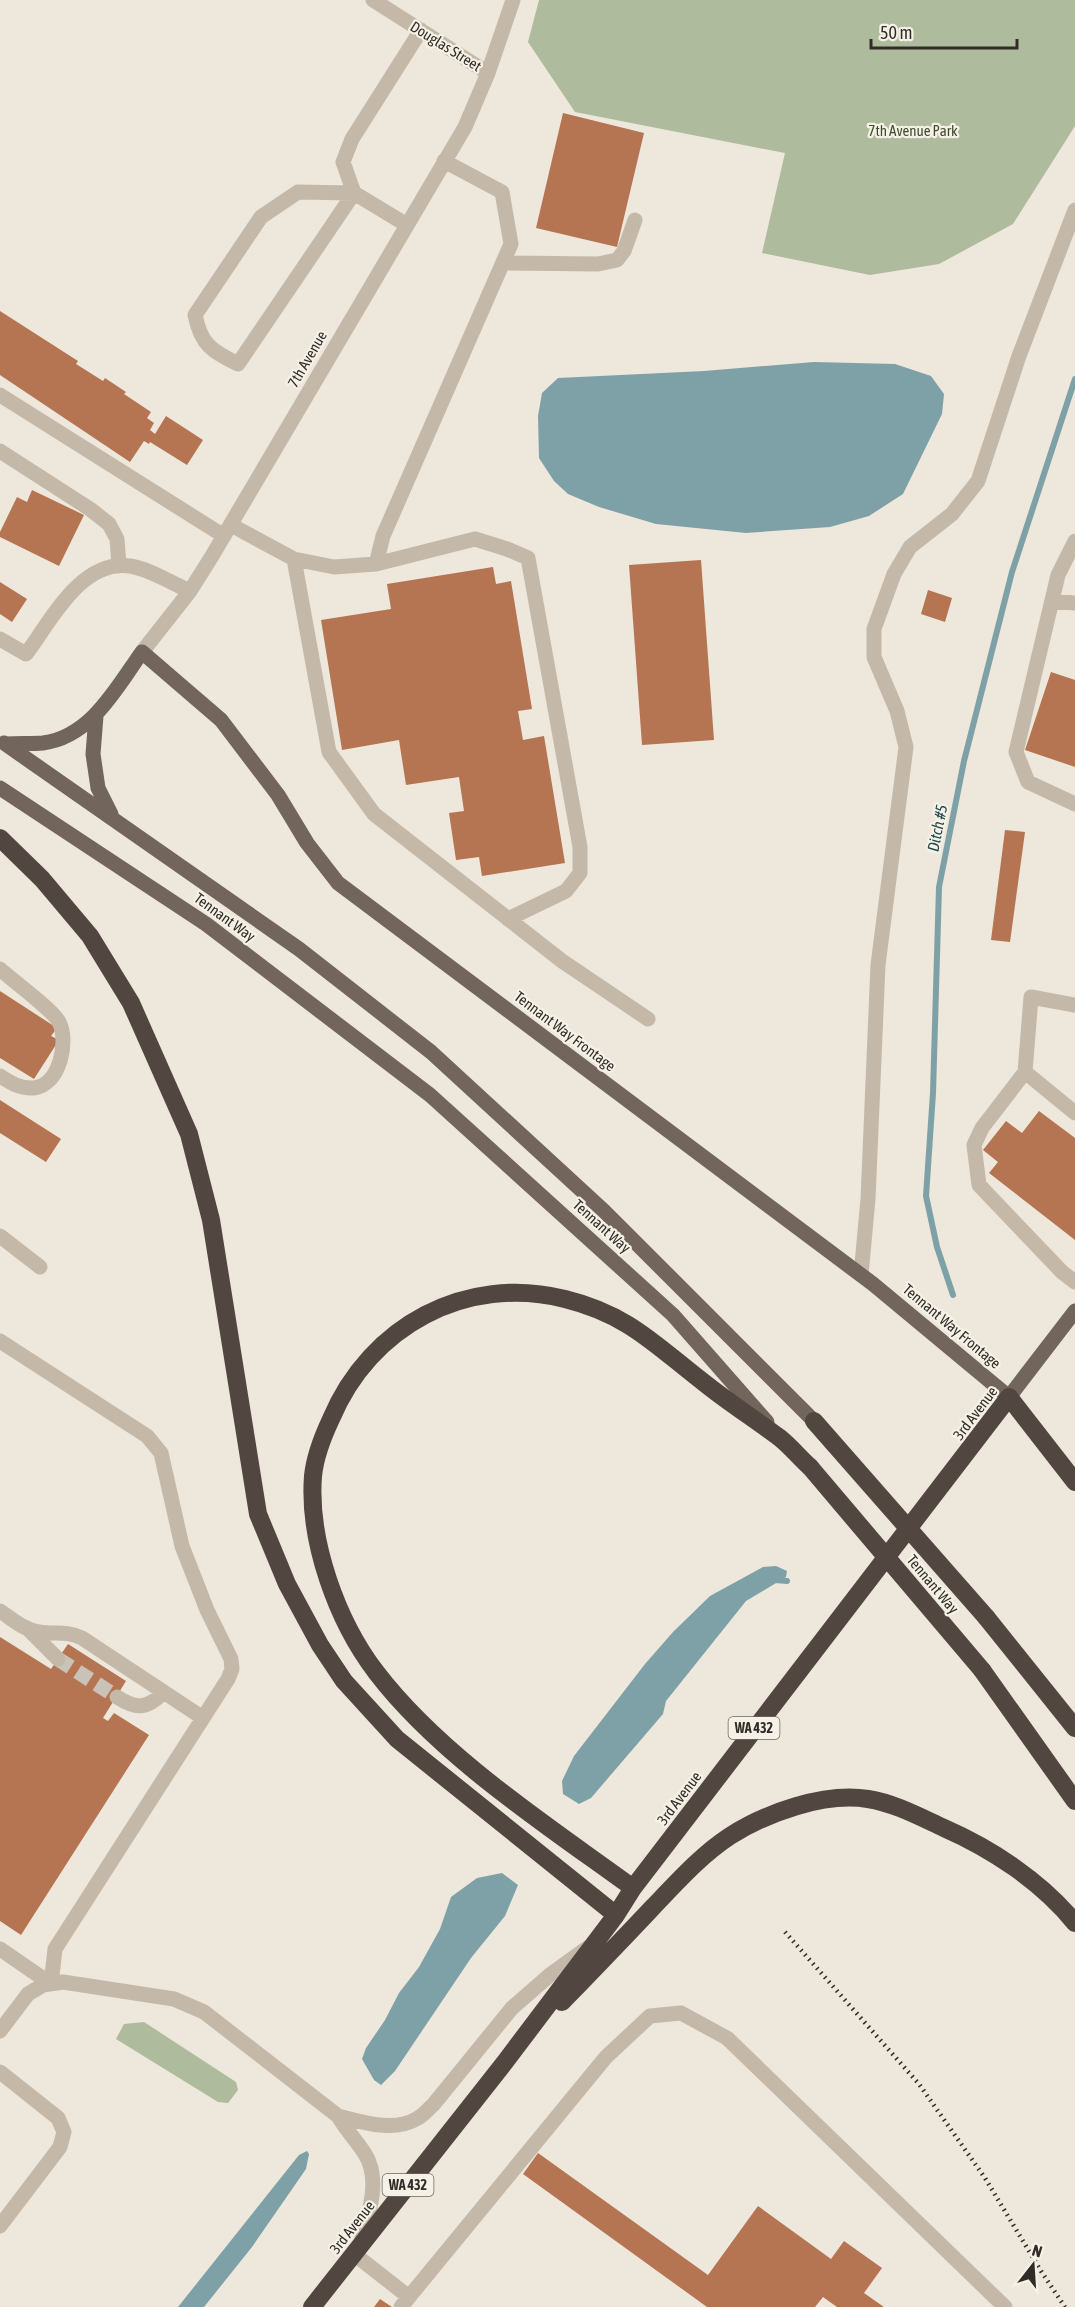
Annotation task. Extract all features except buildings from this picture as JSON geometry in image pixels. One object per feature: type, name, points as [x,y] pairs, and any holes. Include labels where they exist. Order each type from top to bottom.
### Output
[{"type":"highway","points":[[0,838],[42,879],[90,936],[131,1003],[189,1134],[211,1220],[258,1514],[287,1584],[320,1645],[344,1681],[397,1739],[616,1915]]},
{"type":"highway","points":[[633,1888],[512,1799],[462,1758],[415,1716],[376,1672],[350,1630],[326,1576],[314,1517],[313,1475],[322,1439],[352,1378],[368,1358],[394,1333],[417,1318],[445,1305],[472,1297],[507,1292],[564,1298],[594,1307],[627,1322],[660,1345],[706,1385],[782,1440]]},
{"type":"highway","points":[[1009,1397],[1075,1482]]},
{"type":"highway","name":"3rd Avenue","points":[[312,2307],[505,2062],[616,1915],[633,1888],[1009,1397]]},
{"type":"highway","name":"Tennant Way","points":[[814,1421],[986,1617],[1075,1728]]},
{"type":"highway","name":"Tennant Way","points":[[782,1440],[810,1467],[982,1670],[1075,1801]]},
{"type":"highway","points":[[505,2062],[690,1869],[729,1836],[772,1815],[824,1799],[867,1799],[910,1812],[952,1831],[1013,1867],[1064,1910],[1075,1923]]},
{"type":"main road","name":"Tennant Way Frontage","points":[[142,652],[221,720],[279,795],[307,843],[338,883],[861,1275],[1009,1397]]},
{"type":"main road","name":"7th Avenue","points":[[96,716],[142,652]]},
{"type":"main road","points":[[3,742],[44,743],[68,735],[96,716]]},
{"type":"main road","points":[[96,716],[93,754],[98,788],[112,817]]},
{"type":"main road","name":"Tennant Way","points":[[3,742],[299,949],[431,1052],[604,1211],[814,1421]]},
{"type":"main road","name":"Tennant Way","points":[[0,788],[206,924],[430,1095],[673,1315],[782,1440]]},
{"type":"main road","name":"3rd Avenue","points":[[1009,1397],[1075,1311]]},
{"type":"street","name":"Douglas Street","points":[[373,0],[488,73]]},
{"type":"street","name":"7th Avenue","points":[[142,652],[190,591],[228,530],[465,127],[488,73],[513,0]]},
{"type":"street","points":[[354,193],[343,162],[352,139],[421,30]]},
{"type":"street","points":[[376,564],[383,536],[511,244],[502,192],[444,161]]},
{"type":"street","points":[[354,193],[238,364],[214,352],[199,334],[195,315],[261,217],[298,192],[354,193],[407,225]]},
{"type":"street","points":[[861,1275],[868,1199],[878,965],[906,747],[897,711],[874,657],[874,629],[894,574],[910,547],[952,514],[978,481],[1019,356],[1075,210]]},
{"type":"street","points":[[503,263],[598,264],[617,260],[624,251],[635,220]]},
{"type":"street","points":[[0,395],[228,530],[294,559],[334,567],[376,564],[475,539],[528,558],[580,847],[580,873],[566,891],[508,919]]},
{"type":"street","points":[[0,451],[110,524],[117,539],[119,566]]},
{"type":"street","points":[[1075,541],[1058,575],[1016,752],[1028,782],[1075,804]]},
{"type":"street","points":[[294,559],[329,752],[374,814],[562,961],[648,1019]]},
{"type":"street","points":[[0,639],[26,654],[78,584],[93,572],[111,566],[130,566],[190,591]]},
{"type":"street","points":[[1052,601],[1075,603]]},
{"type":"street","points":[[0,969],[58,1020],[64,1037],[62,1055],[46,1083],[37,1088],[23,1088],[0,1076]]},
{"type":"street","points":[[1075,1005],[1031,997],[1025,1072],[982,1128],[974,1145],[979,1185],[1062,1272],[1075,1282]]},
{"type":"street","points":[[1025,1072],[1075,1113]]},
{"type":"street","points":[[0,1236],[40,1267]]},
{"type":"street","points":[[0,1341],[147,1436],[161,1453],[182,1546],[207,1610],[231,1659],[232,1669],[228,1679],[55,1949],[51,1984]]},
{"type":"street","points":[[0,1611],[26,1628],[58,1659]]},
{"type":"street","points":[[26,1628],[40,1632],[69,1632],[82,1638],[203,1718]]},
{"type":"street","points":[[117,1697],[135,1706],[145,1706],[154,1702],[164,1692]]},
{"type":"street","points":[[338,2116],[378,2126],[396,2126],[418,2119],[433,2105],[512,2008],[551,1974],[595,1942]]},
{"type":"street","points":[[0,1949],[51,1984]]},
{"type":"street","points":[[0,2031],[28,1994],[43,1985],[63,1982],[174,2000],[204,2012],[338,2116],[348,2134],[365,2155],[370,2168],[372,2193],[357,2250],[405,2302],[606,2057],[650,2016],[681,2013],[727,2038],[1005,2307]]},
{"type":"street","points":[[0,2072],[58,2118],[64,2132],[60,2147],[0,2226]]},
{"type":"green space","name":"7th Avenue Park","points":[[539,0],[1075,0],[1075,126],[1013,224],[939,264],[870,275],[762,253],[785,153],[575,112],[528,42]]},
{"type":"green space","points":[[144,2022],[236,2082],[238,2090],[228,2103],[218,2102],[116,2039],[124,2024]]},
{"type":"water","points":[[814,362],[895,364],[931,376],[944,394],[942,414],[903,494],[869,516],[830,527],[746,533],[656,524],[599,507],[568,494],[554,481],[539,458],[538,416],[542,393],[558,378],[704,371]]},
{"type":"water","points":[[776,1566],[787,1571],[786,1577],[746,1601],[666,1701],[663,1714],[591,1798],[579,1804],[563,1794],[562,1781],[574,1756],[645,1664],[673,1632],[710,1596],[763,1567]]},
{"type":"water","points":[[502,1873],[518,1885],[505,1916],[471,1958],[395,2071],[381,2085],[374,2080],[362,2059],[366,2048],[385,2020],[399,1993],[419,1967],[440,1929],[451,1897],[477,1878]]},
{"type":"water","points":[[307,2151],[309,2154],[306,2169],[252,2247],[204,2307],[178,2307],[299,2155]]},
{"type":"waterway","name":"Ditch #5","points":[[953,1295],[937,1247],[926,1196],[933,1093],[939,887],[964,761],[1012,572],[1075,379]]},
{"type":"waterway","points":[[775,1580],[787,1581]]},
{"type":"tunnel","points":[[58,1659],[117,1697]]},
{"type":"railway","points":[[785,1932],[919,2084],[985,2178],[1065,2307]]}]
